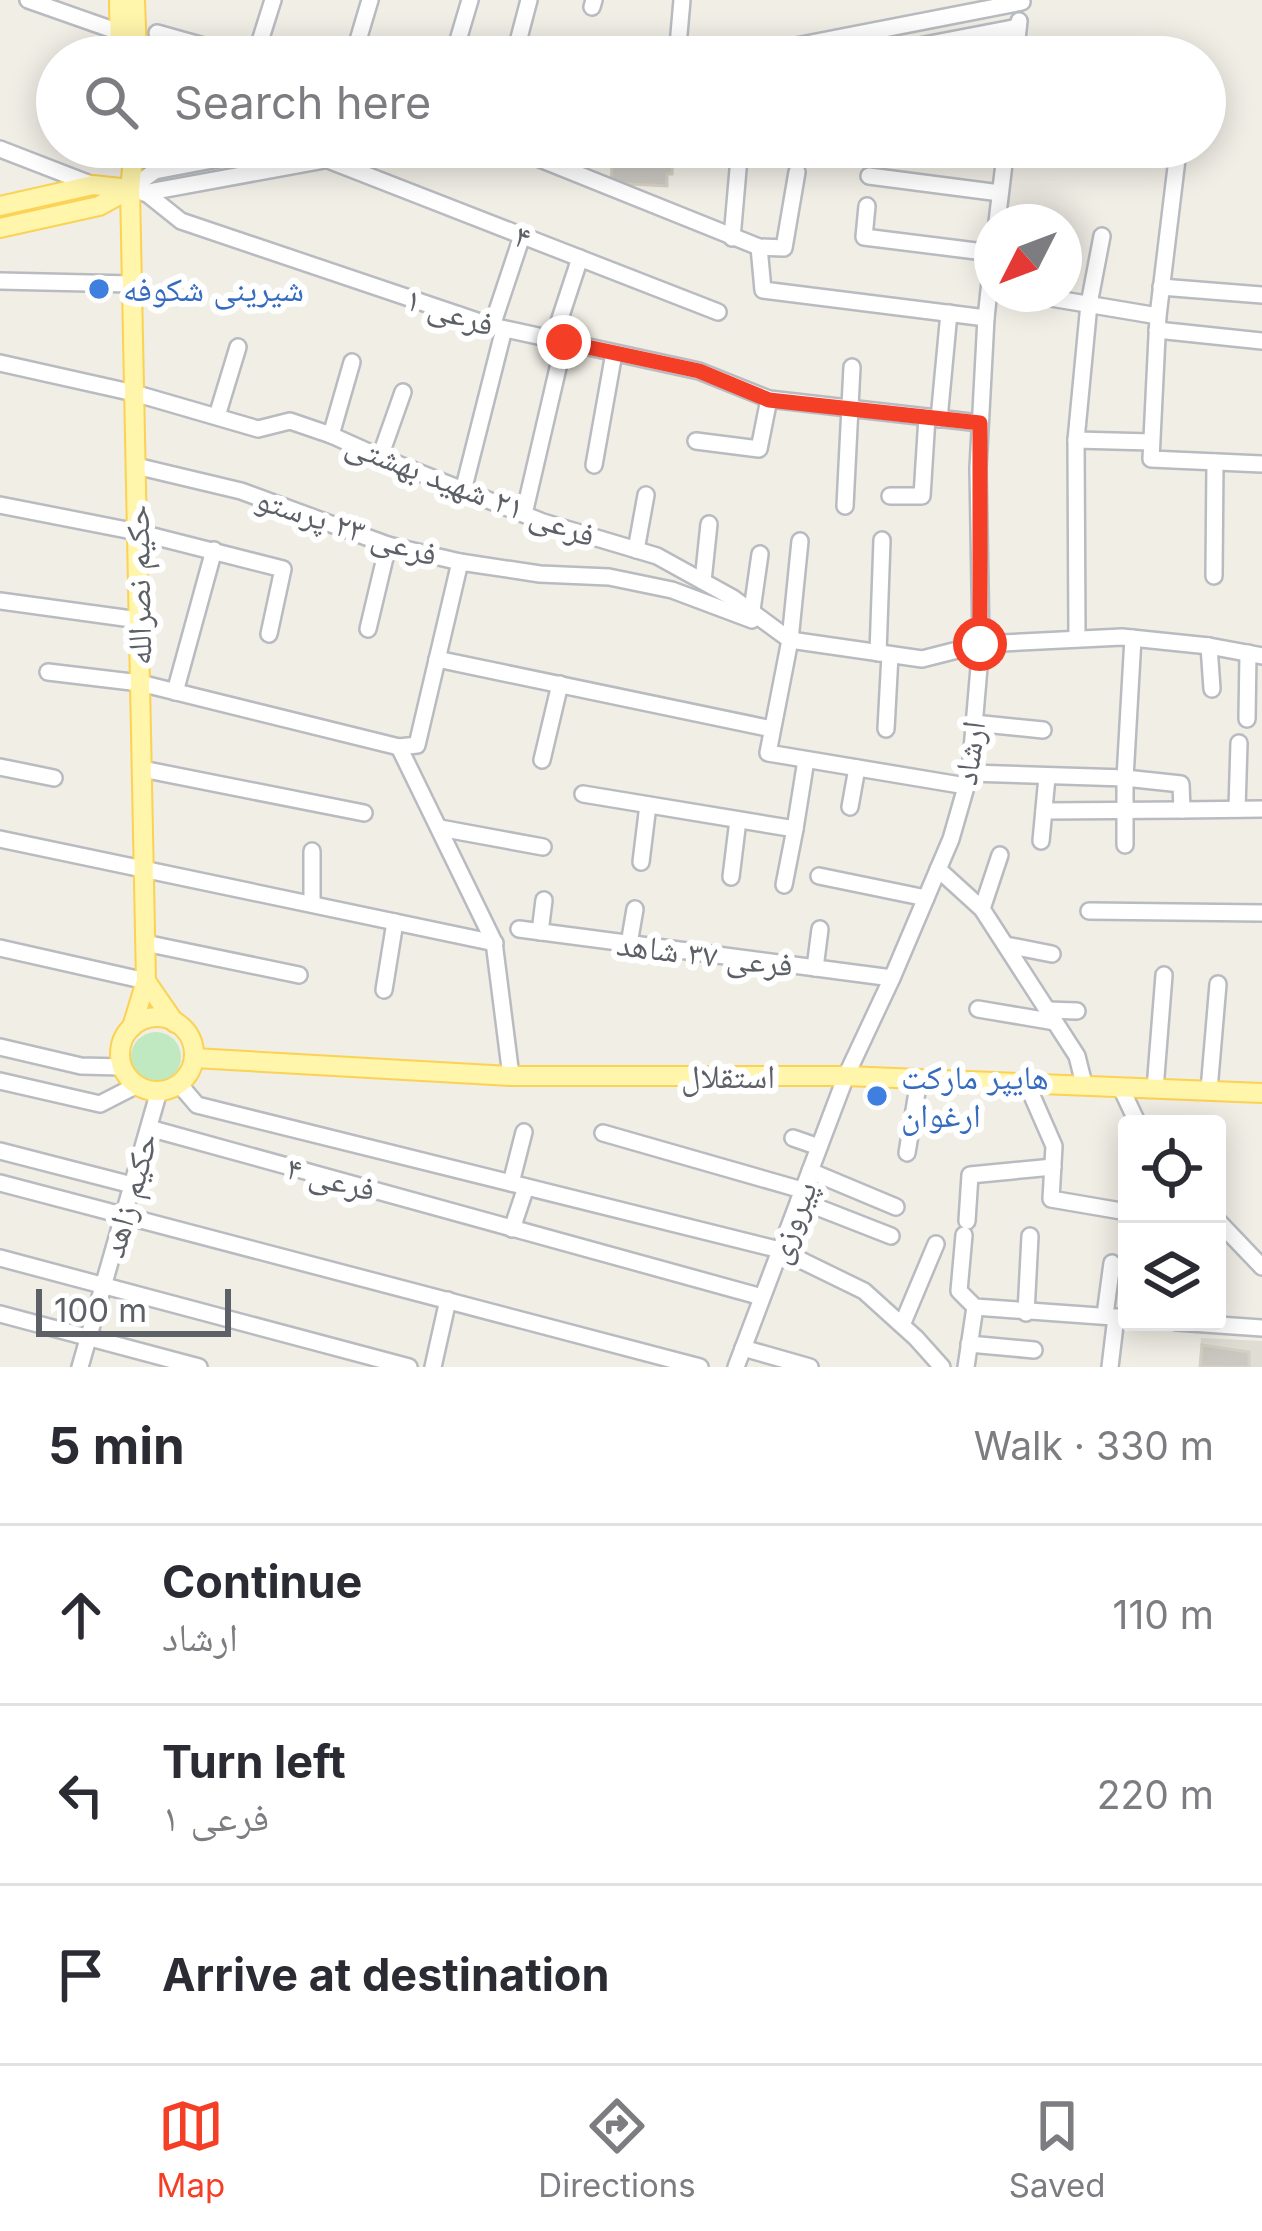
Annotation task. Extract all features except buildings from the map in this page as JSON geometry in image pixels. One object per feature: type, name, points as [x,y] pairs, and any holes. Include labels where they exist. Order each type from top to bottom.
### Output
[{"type":"main road","points":[[118,0],[138,33]]},
{"type":"main road","points":[[135,0],[138,36]]},
{"type":"main road","name":"حکیم نصرالله","points":[[122,168],[138,191]]},
{"type":"main road","name":"حکیم نصرالله","points":[[132,1028],[146,981],[132,284],[136,168]]},
{"type":"main road","points":[[0,206],[93,185],[138,191]]},
{"type":"main road","points":[[0,228],[99,206],[138,191]]},
{"type":"main road","points":[[146,981],[190,1038],[194,1058],[179,1084],[159,1091],[137,1085],[122,1066],[121,1046],[132,1028],[148,1018],[176,1023]]},
{"type":"main road","name":"استقلال","points":[[194,1058],[511,1076],[846,1076],[1262,1093]]},
{"type":"street","points":[[28,0],[153,36]]},
{"type":"street","points":[[262,36],[273,0]]},
{"type":"street","points":[[359,36],[370,0]]},
{"type":"street","points":[[459,36],[470,0]]},
{"type":"street","points":[[520,36],[529,0]]},
{"type":"street","points":[[679,36],[682,0]]},
{"type":"street","points":[[846,36],[1022,1],[1017,36]]},
{"type":"street","points":[[971,36],[1018,27]]},
{"type":"street","points":[[0,149],[36,163]]},
{"type":"street","points":[[49,168],[93,185]]},
{"type":"street","points":[[138,191],[155,172],[175,168]]},
{"type":"street","points":[[138,191],[279,168]]},
{"type":"street","name":"۴","points":[[348,168],[718,312]]},
{"type":"street","points":[[561,168],[732,238],[759,247],[784,248],[796,172]]},
{"type":"street","points":[[732,238],[738,168]]},
{"type":"street","points":[[999,204],[1003,168]]},
{"type":"street","points":[[1176,168],[1157,323],[1150,459],[1262,464]]},
{"type":"street","points":[[869,176],[1000,193]]},
{"type":"street","name":"فرعی ۱","points":[[138,191],[181,221],[498,327],[699,371],[769,400],[980,423]]},
{"type":"street","points":[[867,206],[864,237],[974,251]]},
{"type":"street","points":[[463,490],[522,236]]},
{"type":"street","points":[[1077,639],[1076,440],[1089,304],[1102,236]]},
{"type":"street","points":[[759,247],[763,290],[986,318]]},
{"type":"street","points":[[524,514],[558,341],[580,258]]},
{"type":"street","points":[[0,281],[132,284]]},
{"type":"street","points":[[1161,287],[1262,295]]},
{"type":"street","points":[[1082,303],[1157,323],[1262,341]]},
{"type":"street","name":"ارشاد","points":[[846,1076],[951,838],[968,780],[980,644],[980,423],[987,312]]},
{"type":"street","points":[[890,496],[922,496],[949,314]]},
{"type":"street","points":[[217,416],[238,347]]},
{"type":"street","points":[[594,465],[614,352]]},
{"type":"street","points":[[331,435],[352,362]]},
{"type":"street","name":"فرعی ۲۱ شهید بهشتی","points":[[0,363],[134,393],[258,429],[290,422],[331,435],[524,514],[657,556],[733,598],[751,616],[790,640]]},
{"type":"street","points":[[845,506],[852,367]]},
{"type":"street","points":[[380,458],[403,392]]},
{"type":"street","points":[[696,440],[759,449],[769,400]]},
{"type":"street","points":[[1076,440],[1151,442]]},
{"type":"street","points":[[1214,576],[1215,462]]},
{"type":"street","name":"فرعی ۲۳ پرستو","points":[[136,466],[241,491],[388,545],[540,574],[630,581],[751,616]]},
{"type":"street","points":[[636,550],[646,496]]},
{"type":"street","points":[[0,505],[137,532],[283,569],[269,634]]},
{"type":"street","points":[[703,581],[709,524]]},
{"type":"street","points":[[882,540],[886,729]]},
{"type":"street","points":[[800,541],[790,640],[767,753],[968,780],[1126,778],[1181,784],[1182,810]]},
{"type":"street","points":[[368,629],[388,545]]},
{"type":"street","points":[[176,692],[214,550]]},
{"type":"street","points":[[751,616],[760,554]]},
{"type":"street","points":[[48,672],[140,683],[399,747],[417,745],[460,562]]},
{"type":"street","points":[[0,602],[139,620]]},
{"type":"street","points":[[1125,845],[1133,638]]},
{"type":"street","points":[[790,640],[922,659],[980,644],[1077,639],[1133,638],[1209,646],[1255,654],[1247,719]]},
{"type":"street","points":[[1209,646],[1212,689]]},
{"type":"street","points":[[437,658],[772,729]]},
{"type":"street","points":[[542,760],[560,684]]},
{"type":"street","points":[[974,723],[1042,730]]},
{"type":"street","points":[[1237,809],[1239,743]]},
{"type":"street","points":[[399,747],[494,943],[511,1076]]},
{"type":"street","points":[[784,885],[806,760]]},
{"type":"street","points":[[0,767],[54,778]]},
{"type":"street","points":[[850,807],[857,768]]},
{"type":"street","points":[[142,769],[364,813]]},
{"type":"street","points":[[1041,841],[1047,777]]},
{"type":"street","points":[[584,794],[794,829]]},
{"type":"street","points":[[641,862],[648,805]]},
{"type":"street","points":[[1044,811],[1262,809]]},
{"type":"street","points":[[731,877],[738,820]]},
{"type":"street","points":[[440,828],[543,847]]},
{"type":"street","points":[[0,839],[494,943]]},
{"type":"street","points":[[311,851],[312,904]]},
{"type":"street","points":[[982,909],[1000,856]]},
{"type":"street","points":[[938,869],[982,909],[1077,1056],[1084,1084]]},
{"type":"street","points":[[819,876],[926,898]]},
{"type":"street","points":[[540,932],[544,900]]},
{"type":"street","points":[[629,944],[635,909]]},
{"type":"street","points":[[1089,911],[1262,913]]},
{"type":"street","points":[[384,990],[395,922]]},
{"type":"street","name":"فرعی ۳۷ شاهد","points":[[519,929],[892,978]]},
{"type":"street","points":[[814,968],[820,929]]},
{"type":"street","points":[[145,943],[299,975]]},
{"type":"street","points":[[1006,945],[1052,954]]},
{"type":"street","points":[[0,948],[146,981]]},
{"type":"street","points":[[1155,1089],[1164,974]]},
{"type":"street","points":[[1209,1090],[1219,984]]},
{"type":"street","points":[[978,1009],[1051,1016],[1077,1011]]},
{"type":"street","points":[[0,1047],[81,1066],[122,1066]]},
{"type":"street","name":"پیروزی","points":[[736,1367],[846,1076]]},
{"type":"street","points":[[908,1153],[919,1080]]},
{"type":"street","points":[[0,1081],[100,1104],[137,1085]]},
{"type":"street","points":[[1026,1082],[1054,1146],[1051,1199],[1118,1210]]},
{"type":"street","points":[[179,1084],[197,1105],[780,1250],[864,1291],[942,1367]]},
{"type":"street","points":[[1121,1088],[1134,1115]]},
{"type":"street","name":"حکیم زاهد","points":[[80,1367],[159,1091]]},
{"type":"street","name":"فرعی ۴","points":[[149,1128],[762,1297]]},
{"type":"street","points":[[512,1228],[524,1132]]},
{"type":"street","points":[[603,1133],[801,1195],[891,1236]]},
{"type":"street","points":[[793,1138],[819,1147]]},
{"type":"street","points":[[0,1151],[132,1185]]},
{"type":"street","points":[[1053,1167],[970,1175],[959,1291],[975,1307],[1116,1317]]},
{"type":"street","points":[[810,1171],[896,1207]]},
{"type":"street","points":[[0,1184],[700,1367]]},
{"type":"street","points":[[1220,1223],[1262,1267]]},
{"type":"street","points":[[1025,1313],[1030,1236]]},
{"type":"street","points":[[902,1325],[936,1244]]},
{"type":"street","points":[[0,1258],[409,1367]]},
{"type":"street","points":[[1110,1367],[1116,1317],[1112,1263]]},
{"type":"street","points":[[433,1367],[448,1300]]},
{"type":"street","points":[[966,1367],[975,1307]]},
{"type":"street","points":[[0,1314],[199,1367]]},
{"type":"street","points":[[1226,1325],[1262,1328]]},
{"type":"street","points":[[970,1344],[1034,1350]]},
{"type":"street","points":[[743,1348],[810,1367]]},
{"type":"shaded area","points":[[1201,1338],[1262,1341],[1262,1367],[1199,1367]]},
{"type":"green space","points":[[156,1032],[174,1039],[181,1057],[174,1075],[156,1082],[138,1075],[131,1057],[138,1039]]},
{"type":"place","name":"شیرینی شکوفه","points":[[99,289]]},
{"type":"place","name":"هایپر مارکت ارغوان","points":[[877,1096]]},
{"type":"route","points":[[564,342],[699,371],[769,400],[980,423],[980,644]]}]
